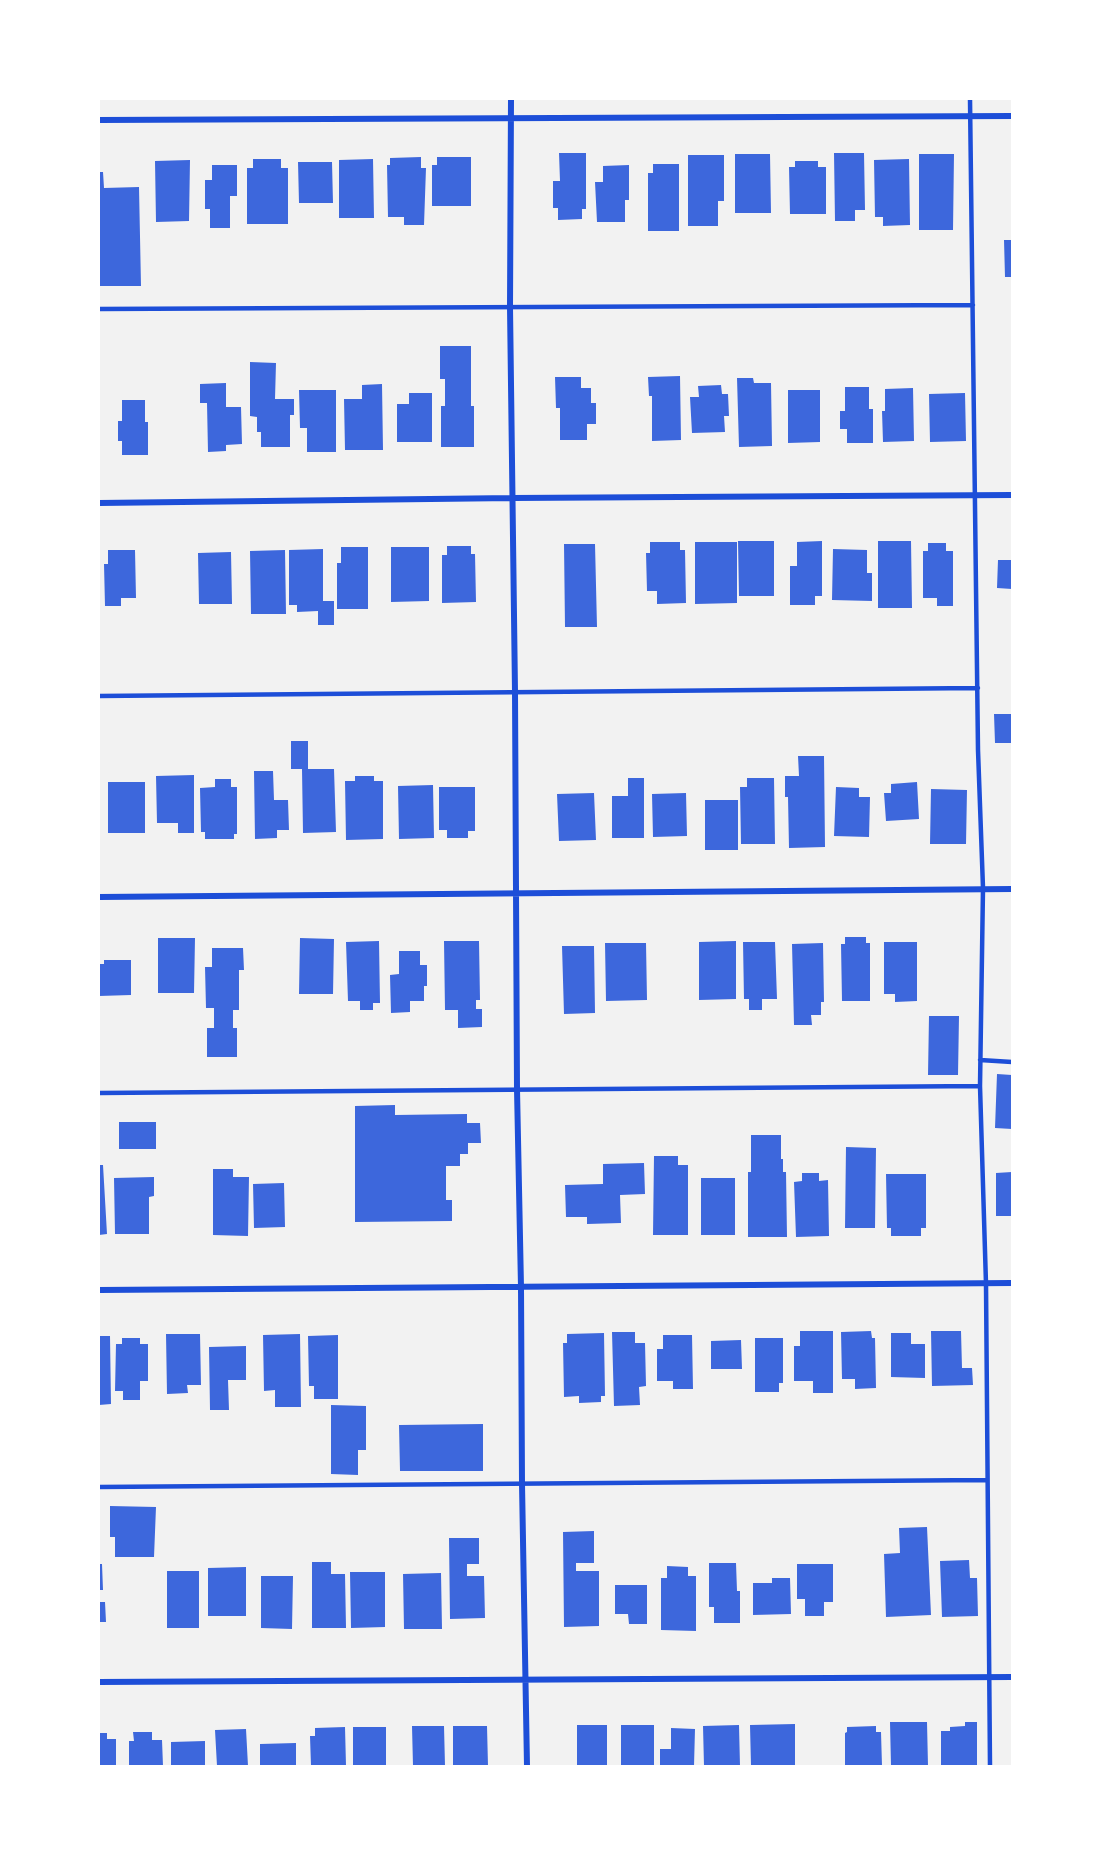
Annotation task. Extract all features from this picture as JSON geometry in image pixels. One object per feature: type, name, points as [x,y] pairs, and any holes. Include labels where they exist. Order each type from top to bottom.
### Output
[{"type":"street","points":[[511,99],[510,307],[517,1089],[527,1766]]},
{"type":"street","points":[[99,120],[1012,116]]},
{"type":"street","points":[[99,503],[1012,495]]},
{"type":"street","points":[[99,897],[1012,889]]},
{"type":"street","points":[[99,1290],[1012,1283]]},
{"type":"street","points":[[99,1682],[1012,1677]]},
{"type":"lane","points":[[970,99],[978,750],[983,888],[980,1086],[986,1284],[990,1766]]},
{"type":"lane","points":[[99,309],[973,305]]},
{"type":"lane","points":[[99,696],[978,688]]},
{"type":"lane","points":[[980,1060],[1012,1062]]},
{"type":"lane","points":[[99,1093],[980,1086]]},
{"type":"lane","points":[[99,1487],[986,1480]]},
{"type":"building","points":[[559,153],[586,153],[586,209],[582,209],[582,219],[558,220],[558,208],[553,208],[553,181],[560,181]]},
{"type":"building","points":[[834,153],[864,153],[865,210],[855,210],[855,221],[835,221]]},
{"type":"building","points":[[735,154],[770,154],[771,213],[735,213]]},
{"type":"building","points":[[919,154],[954,154],[953,230],[919,230]]},
{"type":"building","points":[[688,155],[724,155],[724,201],[718,201],[718,226],[688,226]]},
{"type":"building","points":[[421,157],[421,168],[426,168],[424,225],[404,225],[404,217],[388,217],[387,165],[390,165],[390,158]]},
{"type":"building","points":[[437,157],[471,157],[471,206],[432,206],[432,165],[437,165]]},
{"type":"building","points":[[253,159],[281,159],[281,168],[288,168],[288,224],[247,224],[247,168],[253,168]]},
{"type":"building","points":[[373,159],[374,218],[339,218],[339,160]]},
{"type":"building","points":[[909,159],[910,225],[883,226],[883,217],[875,217],[874,160]]},
{"type":"building","points":[[190,160],[189,221],[156,222],[155,161]]},
{"type":"building","points":[[795,161],[818,161],[818,167],[826,167],[826,214],[790,214],[789,167],[795,167]]},
{"type":"building","points":[[298,162],[332,162],[333,203],[299,203]]},
{"type":"building","points":[[653,164],[679,164],[679,231],[648,231],[648,173],[653,173]]},
{"type":"building","points":[[212,165],[237,165],[237,196],[230,196],[230,228],[210,228],[210,209],[205,209],[205,180],[212,180]]},
{"type":"building","points":[[629,165],[629,200],[625,200],[625,222],[597,222],[595,182],[603,182],[603,166]]},
{"type":"building","points":[[99,172],[103,172],[104,188],[139,187],[141,286],[99,286]]},
{"type":"building","points":[[1004,240],[1012,240],[1012,277],[1005,277]]},
{"type":"building","points":[[440,346],[471,346],[474,447],[441,447],[441,406],[445,406],[445,379],[440,379]]},
{"type":"building","points":[[250,362],[276,363],[275,399],[294,399],[294,415],[290,415],[290,447],[261,447],[261,432],[257,432],[257,417],[250,416]]},
{"type":"building","points":[[680,376],[681,440],[652,441],[652,396],[649,396],[648,377]]},
{"type":"building","points":[[555,377],[581,377],[581,388],[591,388],[591,403],[596,403],[596,424],[587,424],[587,440],[560,440],[560,408],[556,408]]},
{"type":"building","points":[[737,378],[753,378],[754,383],[771,383],[772,446],[739,447]]},
{"type":"building","points":[[226,383],[226,407],[241,407],[242,444],[226,445],[226,451],[208,452],[207,403],[200,403],[200,384]]},
{"type":"building","points":[[382,384],[383,450],[345,450],[344,399],[362,399],[362,385]]},
{"type":"building","points":[[721,385],[722,394],[728,394],[729,416],[724,416],[725,432],[692,433],[690,397],[699,397],[698,386]]},
{"type":"building","points":[[845,387],[869,387],[869,409],[873,409],[873,443],[847,443],[847,429],[840,429],[840,411],[845,411]]},
{"type":"building","points":[[913,388],[914,441],[883,442],[882,411],[885,411],[885,389]]},
{"type":"building","points":[[299,390],[336,390],[336,452],[307,452],[307,428],[300,428]]},
{"type":"building","points":[[788,390],[820,390],[820,442],[788,443]]},
{"type":"building","points":[[409,393],[432,393],[432,442],[397,442],[397,404],[409,404]]},
{"type":"building","points":[[965,393],[966,441],[930,442],[929,394]]},
{"type":"building","points":[[122,400],[145,400],[148,455],[122,455],[122,441],[118,441],[118,421],[122,421]]},
{"type":"building","points":[[738,541],[774,541],[774,596],[739,596]]},
{"type":"building","points":[[822,541],[822,596],[815,596],[815,605],[790,605],[790,566],[797,566],[797,542]]},
{"type":"building","points":[[878,541],[911,541],[912,608],[878,608]]},
{"type":"building","points":[[650,542],[680,542],[680,550],[685,550],[686,603],[657,604],[657,591],[647,591],[646,553],[650,553]]},
{"type":"building","points":[[695,542],[737,542],[737,603],[695,604]]},
{"type":"building","points":[[928,543],[946,543],[946,551],[953,551],[953,606],[937,606],[937,598],[923,598],[923,551],[928,551]]},
{"type":"building","points":[[564,544],[595,544],[597,627],[565,627]]},
{"type":"building","points":[[447,546],[471,546],[471,554],[475,554],[476,602],[442,603],[442,555],[447,555]]},
{"type":"building","points":[[341,547],[368,547],[368,609],[337,609],[337,563],[341,563]]},
{"type":"building","points":[[391,547],[429,547],[429,601],[391,602]]},
{"type":"building","points":[[323,549],[323,601],[334,601],[334,625],[318,625],[318,611],[297,612],[297,605],[289,605],[289,550]]},
{"type":"building","points":[[833,549],[867,550],[867,573],[872,573],[872,601],[832,600]]},
{"type":"building","points":[[108,550],[135,550],[136,598],[121,598],[121,606],[105,606],[104,564],[108,564]]},
{"type":"building","points":[[285,550],[286,614],[251,614],[250,551]]},
{"type":"building","points":[[231,552],[232,604],[199,604],[198,553]]},
{"type":"building","points":[[998,560],[1012,560],[1012,589],[997,588]]},
{"type":"building","points":[[994,714],[1012,714],[1012,743],[995,743]]},
{"type":"building","points":[[291,741],[308,741],[308,769],[334,769],[336,832],[303,833],[302,769],[291,769]]},
{"type":"building","points":[[798,756],[824,756],[825,847],[789,848],[788,797],[785,797],[785,776],[799,776]]},
{"type":"building","points":[[254,771],[273,771],[274,800],[288,800],[289,830],[277,830],[277,838],[255,839]]},
{"type":"building","points":[[194,775],[194,833],[178,833],[178,823],[157,823],[156,776]]},
{"type":"building","points":[[355,776],[374,776],[374,781],[383,781],[383,839],[346,840],[345,781],[355,781]]},
{"type":"building","points":[[628,778],[644,778],[644,838],[612,838],[612,796],[628,796]]},
{"type":"building","points":[[747,778],[774,778],[775,844],[741,844],[740,787],[747,787]]},
{"type":"building","points":[[215,779],[231,779],[231,787],[237,787],[237,834],[234,834],[234,839],[205,839],[205,832],[201,832],[200,788],[215,787]]},
{"type":"building","points":[[108,782],[145,782],[145,833],[108,833]]},
{"type":"building","points":[[917,782],[919,819],[886,821],[884,793],[891,793],[891,784]]},
{"type":"building","points":[[433,785],[434,838],[399,839],[398,786]]},
{"type":"building","points":[[439,787],[475,787],[475,831],[468,831],[468,838],[447,838],[447,830],[439,830]]},
{"type":"building","points":[[836,787],[859,788],[859,797],[870,797],[869,837],[834,836]]},
{"type":"building","points":[[931,789],[967,790],[966,844],[930,844]]},
{"type":"building","points":[[594,793],[596,840],[559,841],[557,794]]},
{"type":"building","points":[[686,793],[687,836],[653,837],[652,794]]},
{"type":"building","points":[[705,800],[738,800],[738,850],[705,850]]},
{"type":"building","points":[[845,937],[866,937],[866,943],[870,943],[870,1001],[842,1001],[841,944],[845,944]]},
{"type":"building","points":[[158,938],[195,938],[194,993],[158,993]]},
{"type":"building","points":[[300,938],[334,939],[333,994],[299,994]]},
{"type":"building","points":[[379,941],[380,1003],[373,1003],[373,1010],[360,1010],[360,1001],[348,1001],[346,942]]},
{"type":"building","points":[[444,941],[479,941],[480,1000],[476,1000],[476,1009],[482,1009],[482,1027],[458,1028],[458,1010],[445,1010]]},
{"type":"building","points":[[736,941],[736,999],[699,1000],[699,942]]},
{"type":"building","points":[[743,942],[775,942],[777,999],[762,999],[762,1010],[749,1010],[749,999],[744,999]]},
{"type":"building","points":[[884,942],[917,942],[917,1001],[895,1002],[895,994],[884,994]]},
{"type":"building","points":[[605,943],[646,943],[647,1000],[606,1001]]},
{"type":"building","points":[[823,943],[824,1002],[821,1002],[821,1015],[811,1015],[812,1025],[794,1025],[792,944]]},
{"type":"building","points":[[562,946],[594,946],[595,1013],[564,1014]]},
{"type":"building","points":[[212,948],[243,948],[244,970],[239,970],[239,1010],[233,1010],[233,1028],[237,1028],[237,1057],[207,1057],[207,1028],[214,1028],[214,1008],[206,1008],[205,967],[212,967]]},
{"type":"building","points":[[399,951],[420,951],[420,965],[427,965],[427,986],[424,986],[424,1001],[410,1001],[410,1012],[391,1013],[390,975],[399,974]]},
{"type":"building","points":[[104,960],[131,960],[131,995],[99,996],[99,964],[104,964]]},
{"type":"building","points":[[929,1016],[959,1016],[958,1075],[928,1075]]},
{"type":"building","points":[[997,1074],[1012,1075],[1012,1129],[995,1128]]},
{"type":"building","points":[[395,1105],[395,1115],[467,1114],[467,1123],[480,1123],[481,1143],[468,1143],[468,1154],[460,1154],[460,1166],[446,1166],[446,1200],[452,1200],[452,1221],[355,1222],[355,1106]]},
{"type":"building","points":[[119,1122],[156,1122],[156,1149],[119,1149]]},
{"type":"building","points":[[751,1135],[781,1135],[781,1159],[783,1159],[783,1172],[786,1172],[787,1237],[748,1237],[748,1172],[751,1172]]},
{"type":"building","points":[[846,1147],[876,1148],[875,1228],[845,1228]]},
{"type":"building","points":[[654,1156],[678,1156],[678,1165],[688,1165],[688,1235],[653,1235]]},
{"type":"building","points":[[644,1163],[645,1194],[620,1195],[621,1223],[587,1224],[587,1217],[566,1217],[565,1185],[603,1184],[603,1164]]},
{"type":"building","points":[[99,1165],[103,1165],[107,1234],[99,1235]]},
{"type":"building","points":[[213,1169],[233,1169],[233,1177],[249,1177],[248,1236],[213,1235]]},
{"type":"building","points":[[1012,1172],[1012,1216],[996,1216],[996,1173]]},
{"type":"building","points":[[802,1173],[819,1173],[819,1181],[828,1180],[829,1236],[796,1237],[794,1182],[802,1181]]},
{"type":"building","points":[[886,1174],[926,1174],[926,1228],[921,1228],[921,1236],[891,1236],[891,1228],[887,1228]]},
{"type":"building","points":[[154,1177],[154,1196],[149,1197],[149,1234],[115,1234],[114,1178]]},
{"type":"building","points":[[701,1178],[735,1178],[735,1235],[701,1235]]},
{"type":"building","points":[[284,1183],[285,1227],[254,1228],[253,1184]]},
{"type":"building","points":[[800,1331],[833,1331],[833,1393],[813,1393],[813,1381],[794,1381],[794,1346],[800,1346]]},
{"type":"building","points":[[871,1331],[872,1338],[875,1338],[876,1388],[855,1389],[855,1379],[842,1379],[841,1332]]},
{"type":"building","points":[[931,1331],[961,1331],[962,1368],[972,1368],[973,1385],[932,1386]]},
{"type":"building","points":[[612,1332],[635,1332],[635,1343],[645,1343],[646,1386],[639,1387],[640,1405],[614,1406]]},
{"type":"building","points":[[604,1333],[605,1396],[601,1396],[601,1402],[579,1403],[579,1396],[564,1397],[563,1343],[567,1343],[567,1334]]},
{"type":"building","points":[[891,1333],[911,1333],[911,1344],[925,1344],[925,1378],[891,1377]]},
{"type":"building","points":[[166,1334],[200,1334],[201,1385],[187,1385],[188,1393],[167,1394]]},
{"type":"building","points":[[300,1334],[301,1407],[275,1407],[275,1390],[264,1391],[263,1335]]},
{"type":"building","points":[[338,1335],[338,1399],[314,1399],[314,1386],[309,1386],[308,1336]]},
{"type":"building","points":[[663,1335],[692,1335],[693,1389],[673,1389],[673,1381],[657,1381],[657,1349],[663,1349]]},
{"type":"building","points":[[99,1336],[110,1336],[111,1404],[99,1405]]},
{"type":"building","points":[[122,1338],[140,1338],[140,1344],[148,1344],[148,1381],[140,1381],[140,1400],[123,1400],[123,1391],[115,1391],[116,1344],[122,1344]]},
{"type":"building","points":[[755,1338],[783,1338],[783,1383],[779,1383],[779,1392],[755,1392]]},
{"type":"building","points":[[741,1340],[742,1369],[711,1369],[711,1341]]},
{"type":"building","points":[[246,1346],[246,1380],[228,1380],[229,1410],[210,1410],[209,1347]]},
{"type":"building","points":[[331,1405],[366,1406],[366,1450],[358,1450],[358,1475],[331,1474]]},
{"type":"building","points":[[483,1424],[483,1471],[400,1471],[399,1425]]},
{"type":"building","points":[[110,1506],[156,1507],[154,1557],[115,1557],[115,1537],[110,1537]]},
{"type":"building","points":[[927,1527],[931,1615],[886,1617],[884,1554],[900,1553],[899,1528]]},
{"type":"building","points":[[594,1531],[594,1563],[576,1563],[576,1571],[599,1571],[599,1626],[564,1627],[563,1532]]},
{"type":"building","points":[[449,1538],[479,1538],[479,1564],[467,1564],[467,1576],[484,1576],[485,1618],[450,1619]]},
{"type":"building","points":[[969,1560],[970,1578],[977,1578],[978,1616],[942,1617],[940,1561]]},
{"type":"building","points":[[312,1562],[331,1562],[331,1574],[345,1574],[346,1628],[312,1628]]},
{"type":"building","points":[[709,1563],[736,1563],[737,1591],[740,1591],[740,1623],[714,1623],[714,1607],[709,1607]]},
{"type":"building","points":[[99,1564],[102,1564],[103,1590],[99,1590]]},
{"type":"building","points":[[797,1564],[833,1564],[833,1602],[824,1602],[824,1616],[805,1616],[805,1599],[797,1599]]},
{"type":"building","points":[[667,1566],[688,1567],[688,1576],[696,1576],[696,1631],[661,1630],[661,1578],[667,1578]]},
{"type":"building","points":[[246,1567],[246,1616],[208,1616],[208,1568]]},
{"type":"building","points":[[167,1571],[199,1571],[199,1628],[167,1628]]},
{"type":"building","points":[[350,1572],[385,1572],[385,1627],[351,1628]]},
{"type":"building","points":[[441,1573],[442,1629],[404,1629],[403,1574]]},
{"type":"building","points":[[261,1576],[293,1576],[292,1629],[261,1628]]},
{"type":"building","points":[[772,1578],[790,1578],[791,1614],[753,1615],[753,1583],[772,1583]]},
{"type":"building","points":[[615,1585],[647,1585],[647,1624],[629,1624],[628,1614],[615,1614]]},
{"type":"building","points":[[99,1602],[105,1602],[106,1622],[99,1622]]},
{"type":"building","points":[[890,1722],[927,1722],[928,1766],[891,1766]]},
{"type":"building","points":[[965,1722],[977,1722],[977,1766],[941,1766],[941,1731],[950,1731],[950,1727],[965,1726]]},
{"type":"building","points":[[795,1724],[795,1766],[751,1766],[750,1725]]},
{"type":"building","points":[[577,1725],[607,1725],[607,1766],[577,1766]]},
{"type":"building","points":[[621,1725],[654,1725],[654,1766],[621,1766]]},
{"type":"building","points":[[739,1725],[740,1766],[704,1766],[703,1726]]},
{"type":"building","points":[[412,1726],[444,1726],[445,1766],[413,1766]]},
{"type":"building","points":[[453,1726],[487,1726],[488,1766],[453,1766]]},
{"type":"building","points":[[876,1726],[876,1732],[881,1732],[882,1766],[845,1766],[847,1727]]},
{"type":"building","points":[[345,1727],[346,1766],[311,1766],[310,1736],[315,1736],[315,1728]]},
{"type":"building","points":[[353,1727],[386,1727],[386,1766],[353,1766]]},
{"type":"building","points":[[671,1728],[695,1729],[694,1766],[660,1766],[660,1749],[671,1749]]},
{"type":"building","points":[[246,1729],[248,1766],[217,1766],[215,1730]]},
{"type":"building","points":[[133,1732],[152,1732],[152,1740],[162,1740],[163,1766],[129,1766],[129,1741],[134,1741]]},
{"type":"building","points":[[99,1733],[107,1733],[107,1739],[116,1739],[116,1766],[99,1766]]},
{"type":"building","points":[[205,1741],[205,1766],[171,1766],[171,1742]]},
{"type":"building","points":[[296,1743],[296,1766],[260,1766],[260,1744]]}]
